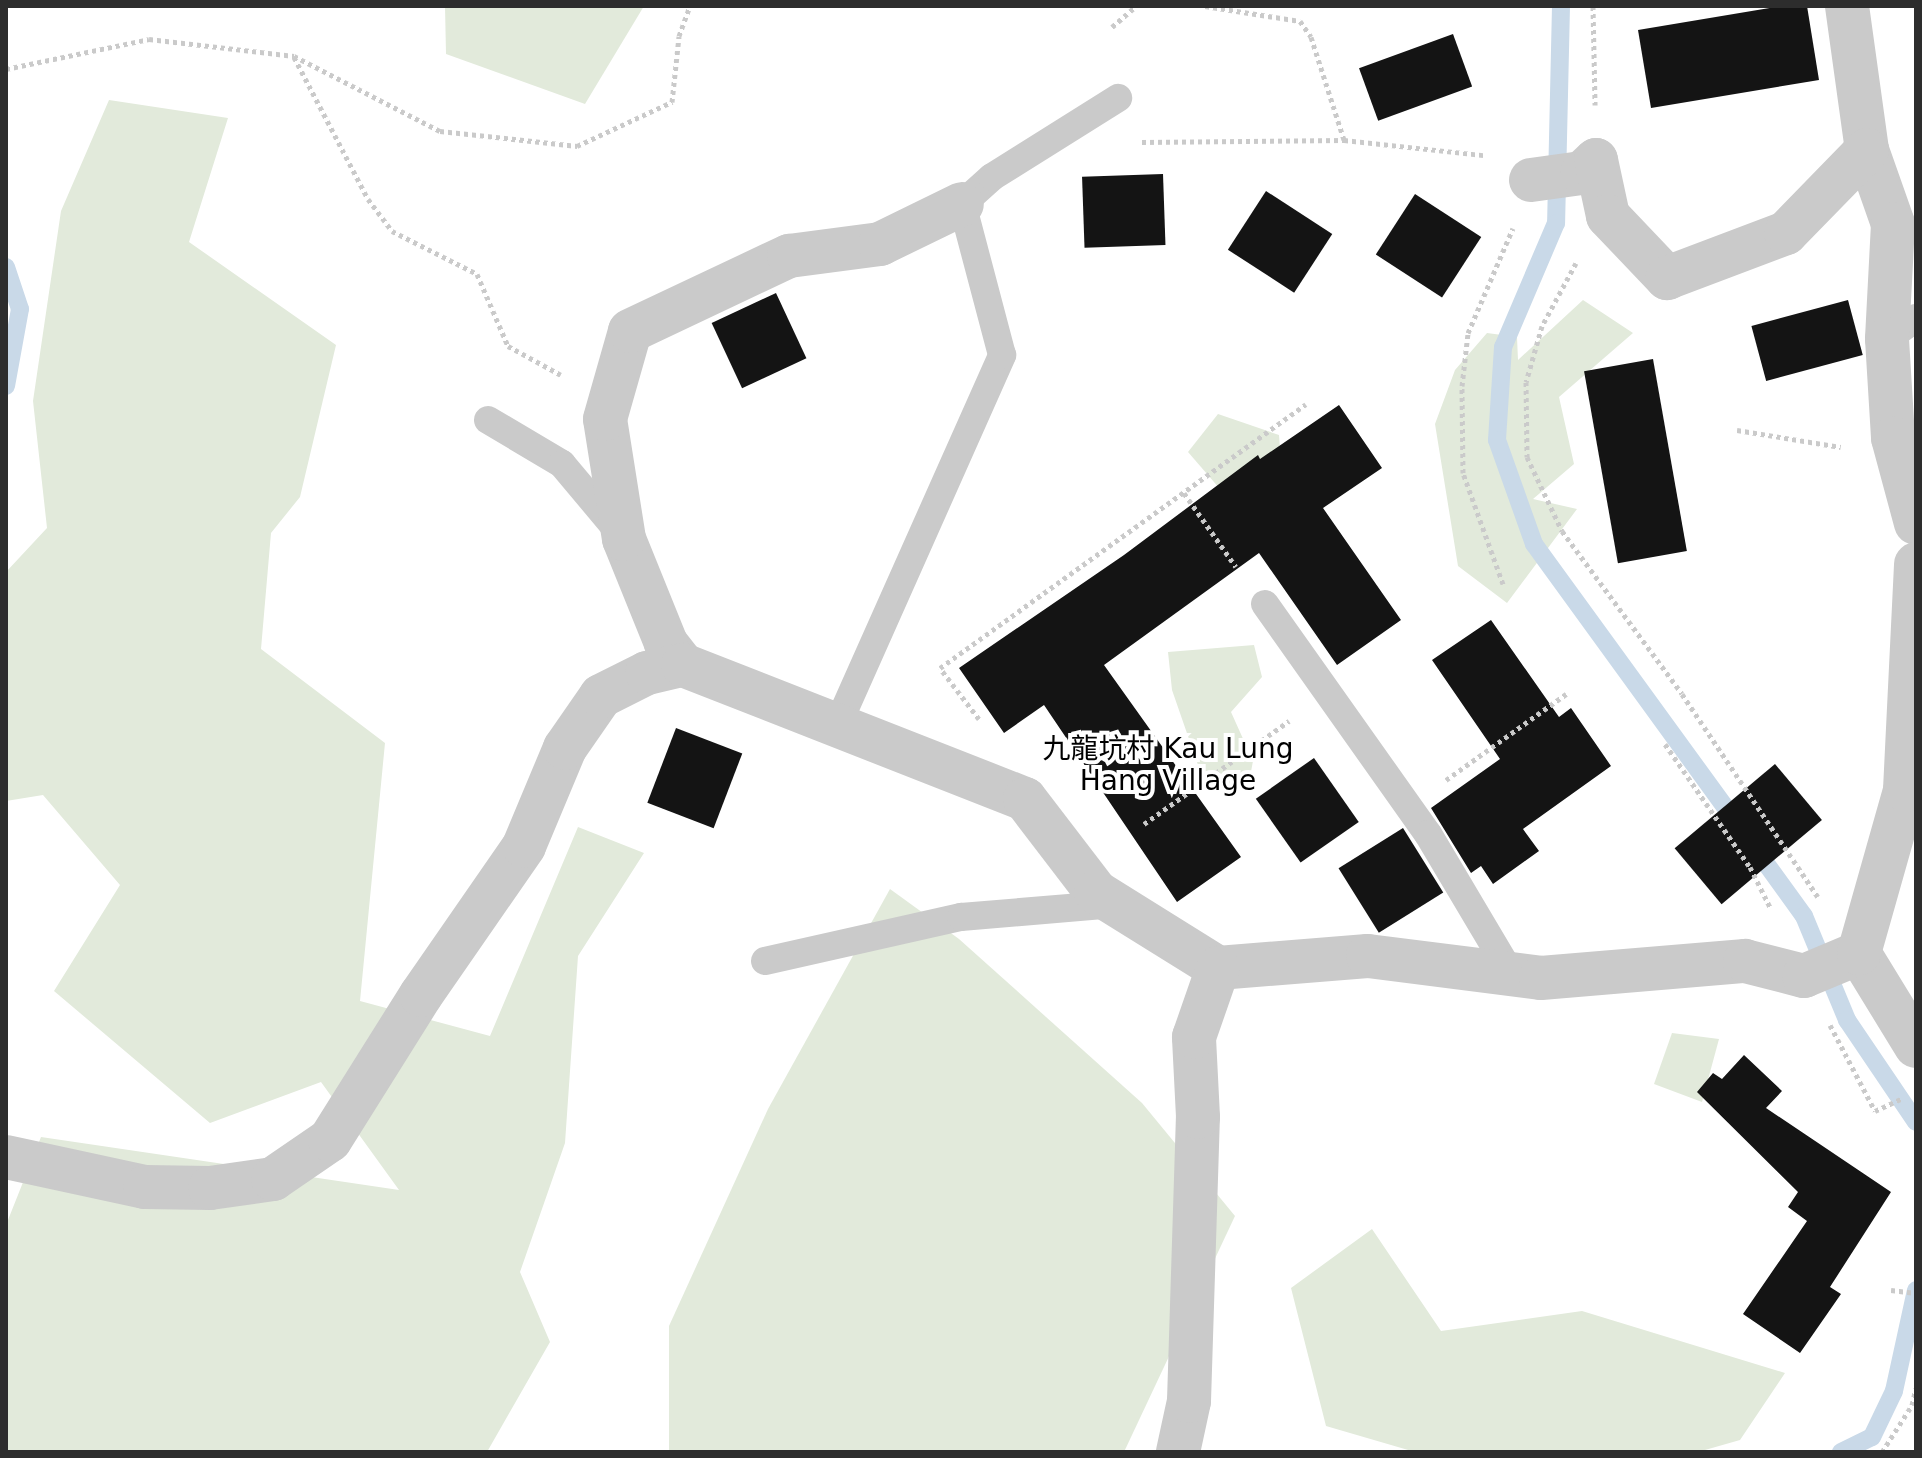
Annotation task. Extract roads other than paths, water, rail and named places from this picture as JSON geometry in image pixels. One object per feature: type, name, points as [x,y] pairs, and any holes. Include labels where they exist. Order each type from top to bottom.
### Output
[{"type":"street","points":[[1847,6],[1867,150],[1893,224],[1902,329],[1893,438],[1916,523]]},
{"type":"street","points":[[1531,180],[1582,173],[1596,160],[1608,216],[1667,278],[1786,233],[1867,150]]},
{"type":"street","points":[[962,204],[880,244],[789,256],[630,331],[605,419],[624,539],[666,643],[683,665],[1025,799],[1096,892],[1218,968],[1368,956],[1541,978],[1745,961],[1804,976],[1859,953]]},
{"type":"street","points":[[1916,564],[1914,665],[1905,790],[1859,953],[1916,1046]]},
{"type":"street","points":[[6,1157],[145,1187],[210,1188],[273,1179],[330,1140],[421,995],[524,846],[565,748],[601,696],[647,673],[683,665]]},
{"type":"street","points":[[1178,1452],[1189,1401],[1198,1117],[1194,1037],[1218,968]]},
{"type":"lane","points":[[838,724],[1002,355],[962,204],[992,177],[1118,98]]},
{"type":"lane","points":[[488,420],[562,464],[624,539]]},
{"type":"lane","points":[[1265,604],[1408,805],[1511,974]]},
{"type":"lane","points":[[765,961],[961,917],[1118,904]]},
{"type":"waterway","points":[[1561,6],[1556,223],[1503,347],[1497,440],[1534,544],[1739,826]]},
{"type":"waterway","points":[[6,267],[20,309],[6,386]]},
{"type":"waterway","points":[[1754,847],[1804,916],[1847,1020],[1916,1122]]},
{"type":"waterway","points":[[1841,1452],[1872,1437],[1894,1391],[1916,1290]]},
{"type":"district","name":"九龍坑村 Kau Lung Hang Village","points":[[1168,765]]}]
